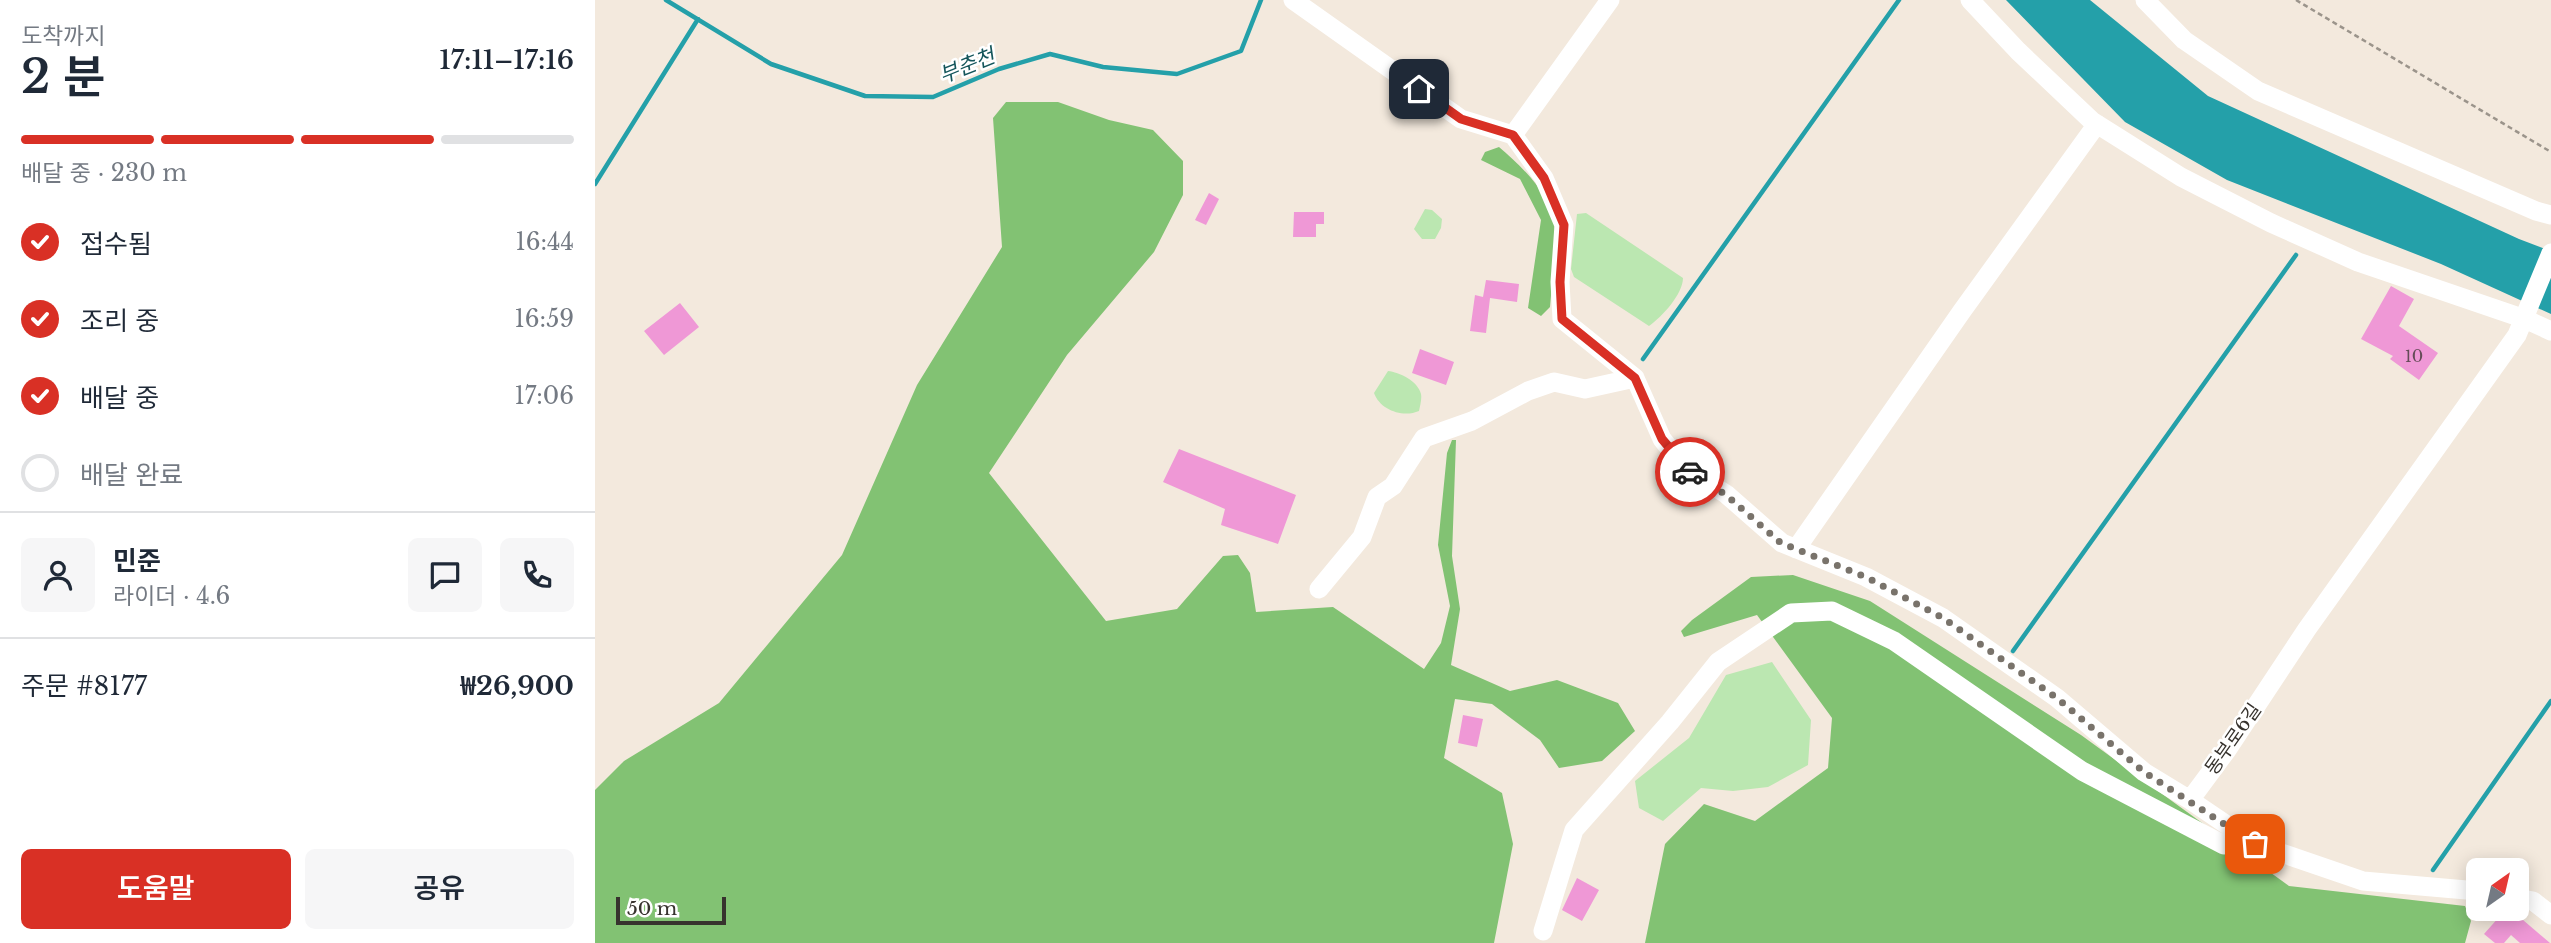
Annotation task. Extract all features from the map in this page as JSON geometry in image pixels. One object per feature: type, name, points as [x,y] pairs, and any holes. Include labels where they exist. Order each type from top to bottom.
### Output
[{"type":"lane","points":[[1293,0],[1461,119],[1513,135],[1544,178],[1564,225],[1560,282],[1562,319],[1635,378],[1662,439],[1686,469],[1726,495],[1781,543],[1866,577],[1943,618],[2057,698],[2144,772],[2255,844],[2363,881],[2466,890]]},
{"type":"lane","points":[[1513,135],[1610,0]]},
{"type":"lane","points":[[1970,0],[2018,51],[2097,124],[2181,177],[2305,239],[2358,262],[2525,319],[2551,331]]},
{"type":"lane","points":[[2145,0],[2185,40],[2258,91],[2536,211],[2551,215]]},
{"type":"lane","points":[[1796,549],[2097,124]]},
{"type":"lane","name":"동부로6길","points":[[2190,800],[2227,750],[2307,629],[2480,388],[2525,319],[2551,253]]},
{"type":"lane","points":[[1319,589],[1362,537],[1377,498],[1393,486],[1424,438],[1472,421],[1528,391],[1554,382],[1585,389],[1635,378]]},
{"type":"lane","points":[[1543,931],[1574,830],[1718,662],[1791,614],[1832,611],[1894,641],[2082,771],[2224,845],[2241,835]]},
{"type":"lane","points":[[2529,900],[2551,915]]},
{"type":"path","points":[[2296,0],[2551,152]]},
{"type":"green space","points":[[1006,102],[1058,102],[1109,120],[1153,130],[1183,161],[1183,195],[1154,252],[1067,355],[989,473],[1106,621],[1177,609],[1223,556],[1238,555],[1250,573],[1256,612],[1333,607],[1424,669],[1441,643],[1450,606],[1438,545],[1447,453],[1452,440],[1456,440],[1452,556],[1460,609],[1451,665],[1510,691],[1557,680],[1618,703],[1635,731],[1602,761],[1559,768],[1540,740],[1492,704],[1455,699],[1444,758],[1502,793],[1513,844],[1494,943],[595,943],[595,790],[624,761],[719,703],[842,555],[917,385],[1002,247],[993,118]]},
{"type":"green space","points":[[1499,147],[1536,184],[1553,218],[1555,249],[1550,307],[1541,316],[1528,308],[1541,220],[1520,179],[1481,160],[1485,152]]},
{"type":"green space","points":[[1425,209],[1432,210],[1442,219],[1435,239],[1422,239],[1414,229]]},
{"type":"green space","points":[[1586,213],[1683,278],[1680,291],[1671,305],[1649,326],[1574,277],[1571,269],[1577,214]]},
{"type":"green space","points":[[1388,371],[1402,375],[1416,385],[1421,396],[1419,411],[1399,413],[1387,408],[1377,399],[1374,393]]},
{"type":"green space","points":[[1793,575],[1870,601],[2081,735],[2289,886],[2465,906],[2466,921],[2471,921],[2465,943],[1645,943],[1665,844],[1704,804],[1755,821],[1828,768],[1832,718],[1757,615],[1684,637],[1681,631],[1751,577]]},
{"type":"green space","points":[[1772,662],[1811,720],[1808,765],[1768,787],[1733,791],[1701,788],[1663,821],[1639,808],[1635,781],[1689,738],[1726,675]]},
{"type":"water","points":[[2006,0],[2090,0],[2208,96],[2519,239],[2551,251],[2551,314],[2441,264],[2227,180],[2125,122]]},
{"type":"building","points":[[1209,193],[1219,199],[1206,225],[1195,220]]},
{"type":"building","points":[[1294,212],[1324,212],[1324,224],[1316,224],[1316,237],[1293,237]]},
{"type":"building","points":[[1486,280],[1519,284],[1517,302],[1490,298],[1486,333],[1470,331],[1475,295],[1483,297]]},
{"type":"building","points":[[2391,286],[2414,299],[2399,326],[2438,353],[2419,380],[2390,359],[2393,356],[2361,339]]},
{"type":"building","points":[[680,303],[699,327],[664,355],[644,331]]},
{"type":"building","points":[[1420,349],[1454,362],[1446,385],[1412,373]]},
{"type":"building","points":[[1179,449],[1296,495],[1278,544],[1221,525],[1225,509],[1163,482]]},
{"type":"building","points":[[1463,715],[1483,719],[1477,747],[1458,743]]},
{"type":"building","points":[[1577,878],[1599,890],[1582,921],[1562,910]]},
{"type":"building","points":[[2496,921],[2524,921],[2550,943],[2520,943],[2511,935],[2504,943],[2495,943],[2484,934]]},
{"type":"waterway","name":"부춘천","points":[[666,0],[771,64],[865,96],[933,97],[999,69],[1050,54],[1103,67],[1177,74],[1241,51],[1261,0]]},
{"type":"waterway","points":[[1643,359],[1899,0]]},
{"type":"waterway","points":[[595,184],[698,19]]},
{"type":"waterway","points":[[2013,651],[2296,255]]},
{"type":"waterway","points":[[2433,870],[2551,701]]},
{"type":"way so far","points":[[1690,472],[1726,495],[1781,543],[1866,577],[1943,618],[2057,698],[2144,772],[2255,844]]},
{"type":"route","points":[[1419,89],[1461,119],[1513,135],[1544,178],[1564,225],[1560,282],[1562,319],[1635,378],[1662,439],[1690,472]]}]
